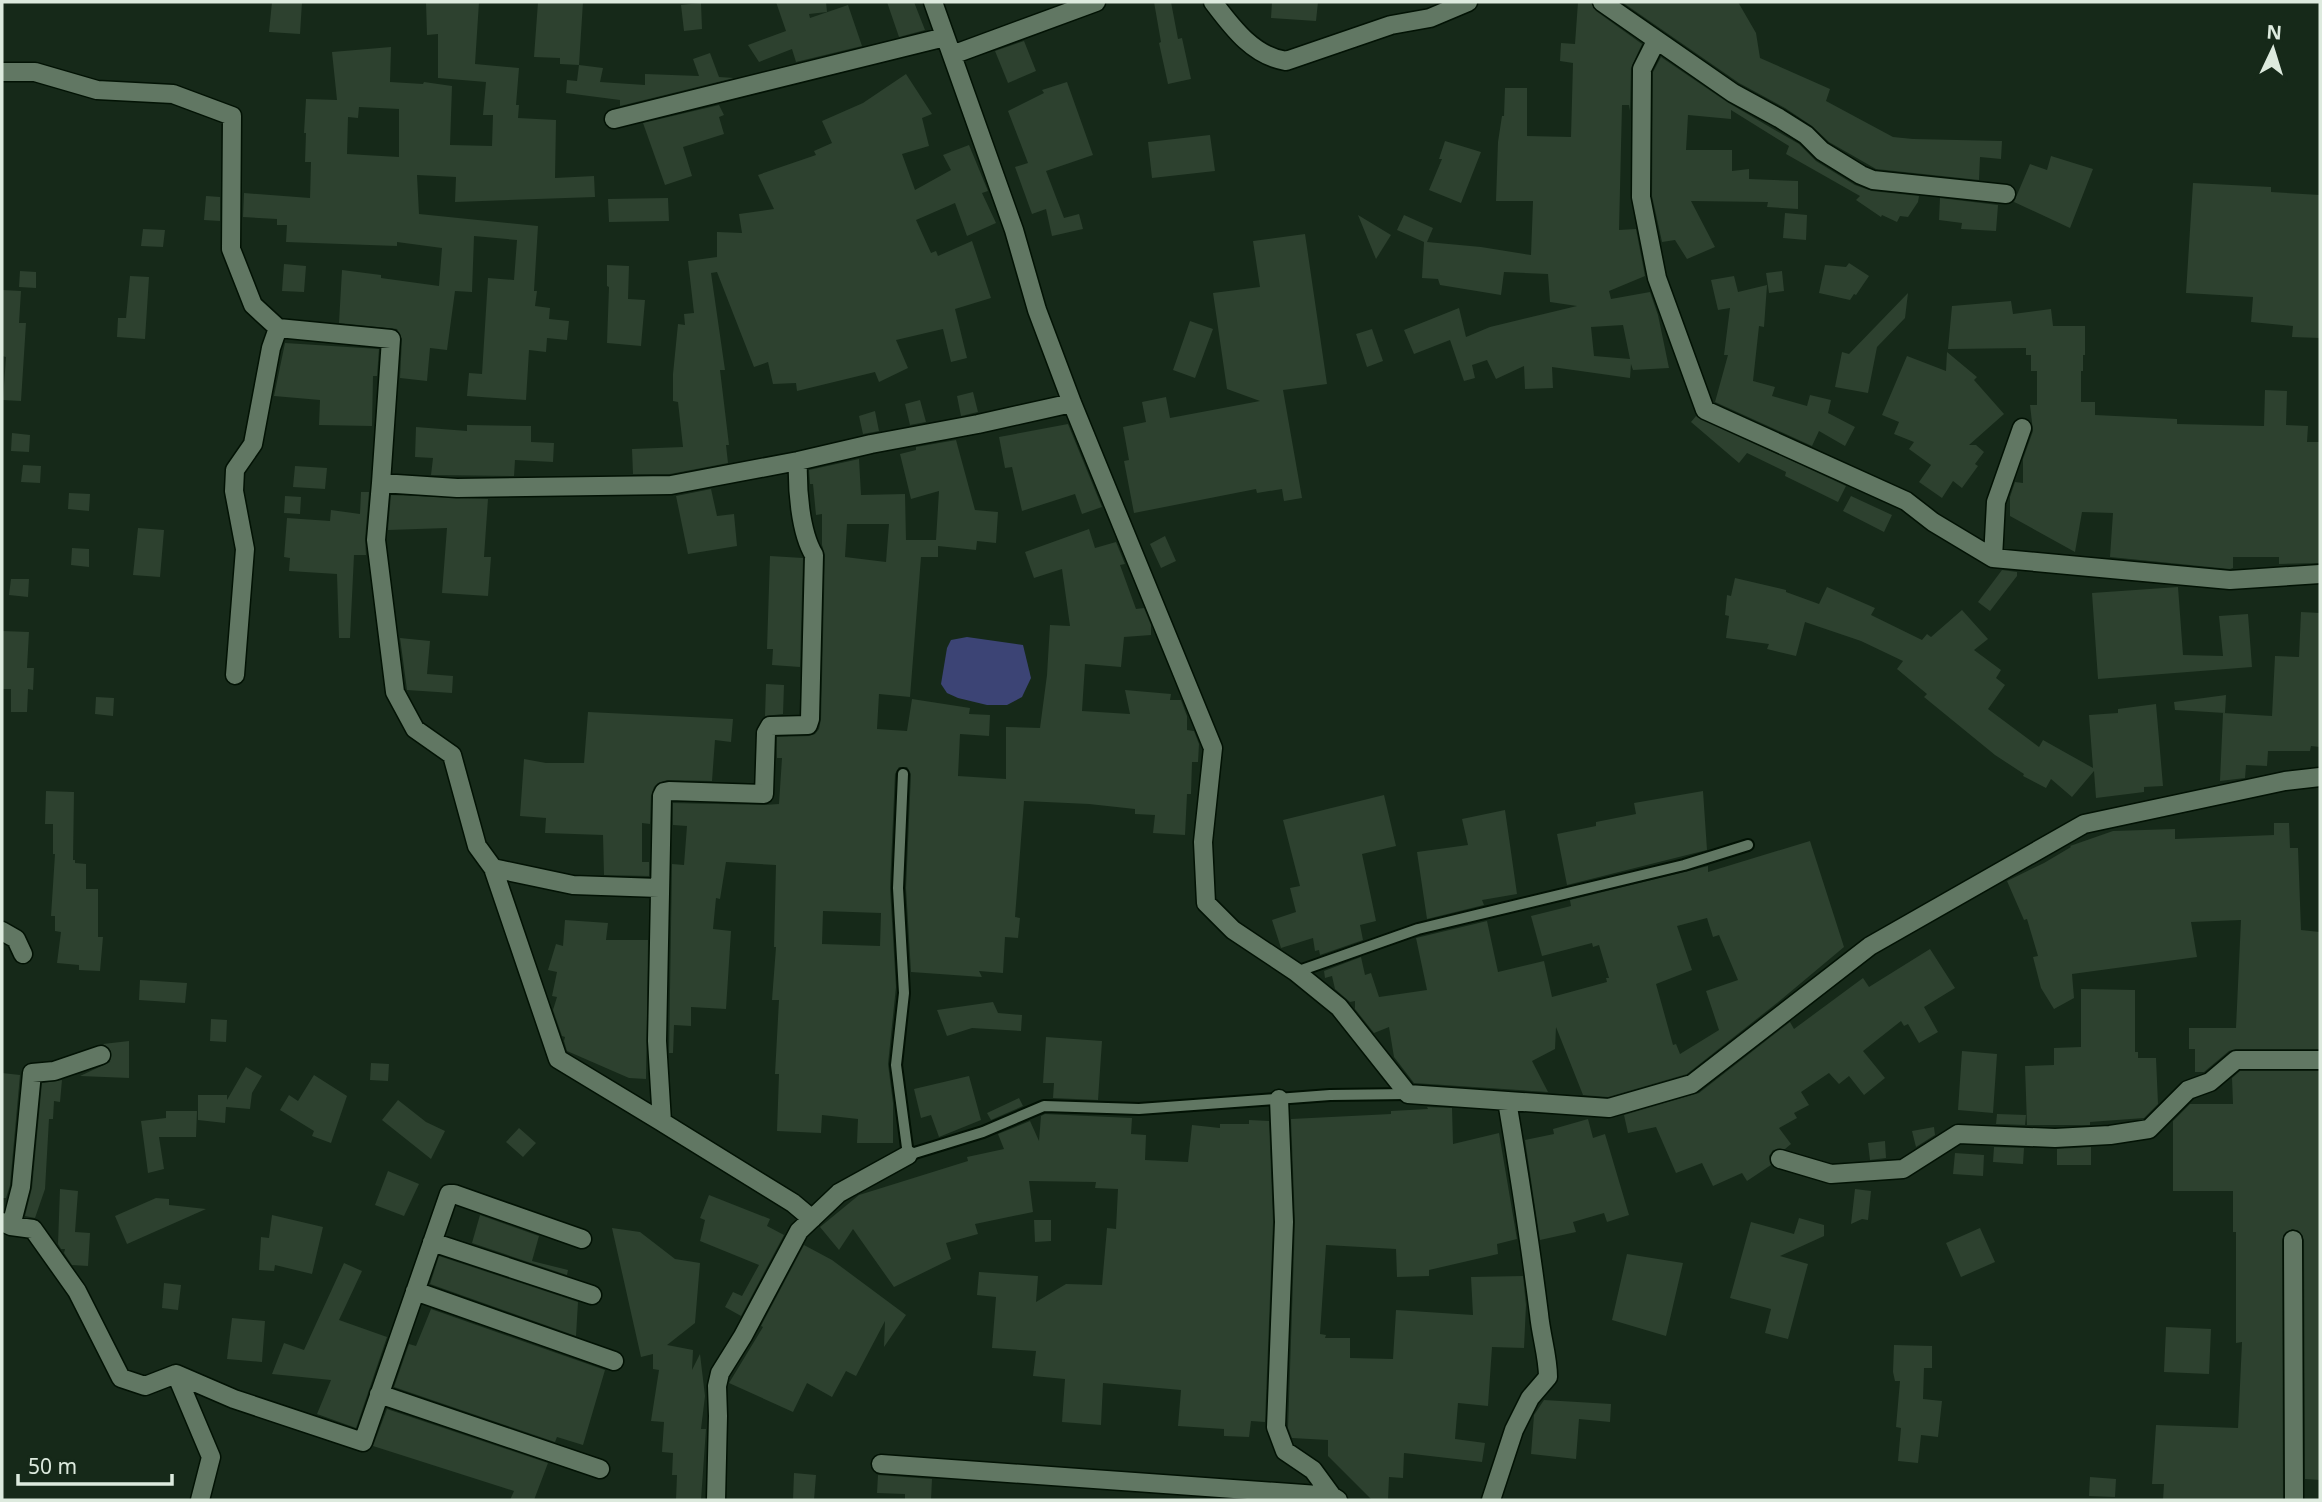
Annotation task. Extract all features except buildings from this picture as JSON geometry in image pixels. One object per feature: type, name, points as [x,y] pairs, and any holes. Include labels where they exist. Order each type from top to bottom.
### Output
[{"type":"street","points":[[933,2],[1014,230],[1037,310],[1072,403],[1213,748],[1203,842],[1206,903],[1233,930],[1296,972],[1339,1007],[1408,1094],[1609,1108],[1692,1084],[1870,946],[2084,824],[2320,776]]},
{"type":"street","points":[[951,55],[1096,2]]},
{"type":"street","points":[[1213,2],[1239,35],[1271,59],[1286,61],[1391,25],[1430,18],[1468,2]]},
{"type":"street","points":[[1602,2],[1733,93],[1806,135],[1822,151],[1861,175],[1873,180],[2006,194]]},
{"type":"street","points":[[614,118],[945,37]]},
{"type":"street","points":[[1656,41],[1642,69],[1641,197],[1657,278],[1705,410],[1906,501],[1933,522],[1993,558],[2230,580],[2320,574]]},
{"type":"street","points":[[2,72],[35,72],[97,90],[173,94],[232,116],[231,249],[253,305],[278,328],[391,339],[376,540],[395,692],[415,729],[452,755],[477,846],[493,868],[558,1059],[793,1203],[812,1219]]},
{"type":"street","points":[[235,674],[245,549],[234,491],[235,470],[253,444],[271,348],[278,328]]},
{"type":"street","points":[[381,483],[457,488],[671,485],[1072,403]]},
{"type":"street","points":[[1993,558],[1996,502],[2022,428]]},
{"type":"street","points":[[662,1122],[657,1041],[662,796],[664,792],[764,794],[766,733],[770,726],[808,725],[814,555],[807,542],[797,480],[798,461]]},
{"type":"street","points":[[493,868],[573,885],[659,888]]},
{"type":"street","points":[[2,931],[16,939],[23,954]]},
{"type":"street","points":[[101,1055],[54,1071],[32,1073],[20,1187],[6,1224],[33,1229],[77,1291],[121,1378],[145,1385],[176,1374],[234,1399],[363,1442],[449,1194],[582,1239]]},
{"type":"street","points":[[1780,1159],[1831,1174],[1903,1169],[1958,1134],[2055,1138],[2110,1135],[2149,1129],[2188,1090],[2210,1082],[2236,1060],[2320,1060]]},
{"type":"street","points":[[1279,1099],[1284,1222],[1276,1427],[1285,1451],[1313,1469],[1335,1498]]},
{"type":"street","points":[[1491,1500],[1514,1430],[1530,1398],[1548,1377],[1548,1357],[1542,1338],[1528,1223],[1507,1101]]},
{"type":"street","points":[[716,1500],[717,1386],[720,1373],[743,1336],[799,1230],[839,1193],[908,1155]]},
{"type":"street","points":[[2292,1240],[2294,1500]]},
{"type":"street","points":[[432,1242],[592,1295]]},
{"type":"street","points":[[415,1291],[614,1361]]},
{"type":"street","points":[[176,1374],[211,1457],[200,1500]]},
{"type":"street","points":[[379,1394],[600,1469]]},
{"type":"street","points":[[880,1464],[1335,1498]]},
{"type":"lane","points":[[902,774],[898,888],[904,993],[896,1065],[908,1155],[983,1132],[1044,1106],[1139,1109],[1279,1099],[1408,1094]]},
{"type":"lane","points":[[1296,972],[1418,929],[1684,865],[1748,845]]},
{"type":"water","points":[[967,637],[1023,645],[1031,678],[1022,697],[1007,705],[987,705],[947,693],[941,684],[947,648],[951,640]]}]
